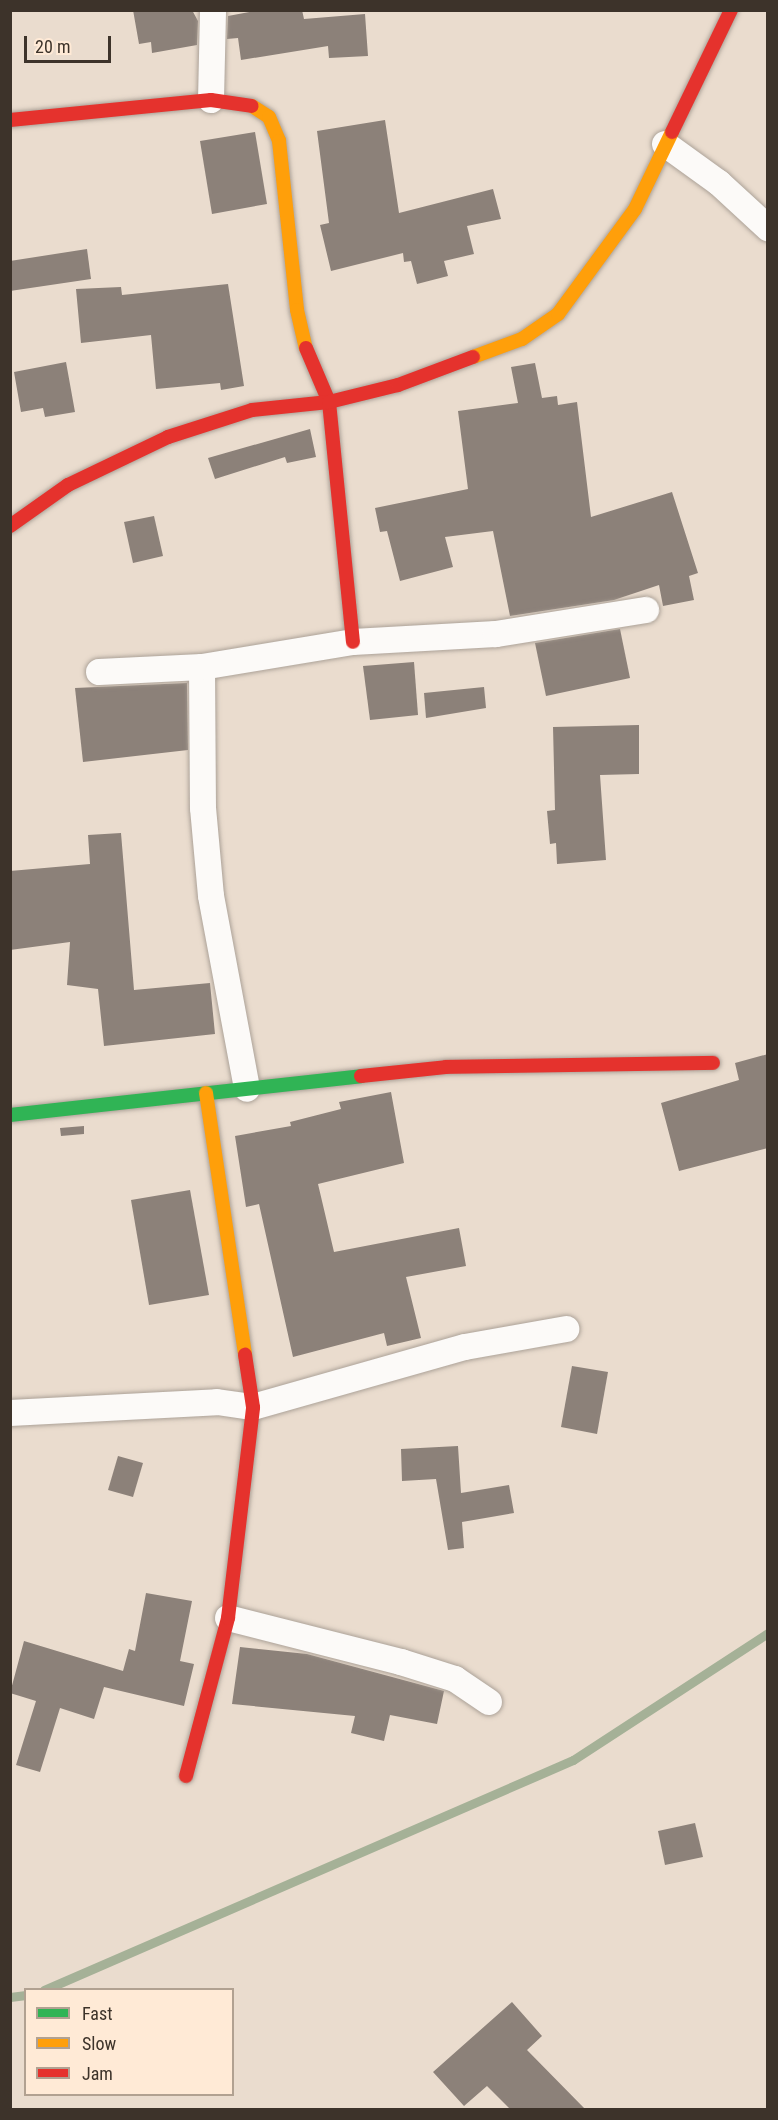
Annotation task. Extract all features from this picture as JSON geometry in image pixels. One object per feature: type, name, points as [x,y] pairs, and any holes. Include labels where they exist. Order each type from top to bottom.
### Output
[{"type":"street","points":[[211,100],[213,10]]},
{"type":"street","points":[[10,526],[68,485],[168,437],[252,410],[329,402],[398,385],[522,339],[558,314],[635,209],[731,10]]},
{"type":"street","points":[[10,120],[211,100],[257,107],[269,117],[279,141],[297,310],[307,352],[329,402],[353,642]]},
{"type":"street","points":[[665,144],[719,183],[768,228]]},
{"type":"street","points":[[99,672],[202,667],[353,642],[496,634],[646,610]]},
{"type":"street","points":[[202,667],[203,808],[211,896],[247,1089]]},
{"type":"street","points":[[10,1115],[446,1067],[713,1063]]},
{"type":"street","points":[[186,1776],[228,1618],[253,1407],[206,1093]]},
{"type":"street","points":[[10,1413],[217,1402],[253,1407],[465,1347],[566,1329]]},
{"type":"street","points":[[228,1618],[401,1662],[454,1679],[489,1702]]},
{"type":"building","points":[[133,10],[192,10],[198,21],[197,45],[152,53],[151,42],[139,44]]},
{"type":"building","points":[[260,10],[302,10],[304,19],[365,14],[368,56],[329,58],[328,46],[241,60],[238,38],[227,39],[228,16]]},
{"type":"building","points":[[385,120],[399,213],[493,189],[501,219],[467,226],[474,254],[444,261],[448,276],[417,284],[411,261],[404,262],[403,253],[331,271],[320,225],[329,223],[317,131]]},
{"type":"building","points":[[255,132],[267,204],[212,214],[200,141]]},
{"type":"building","points":[[87,249],[91,279],[10,291],[10,261]]},
{"type":"building","points":[[228,284],[244,386],[221,390],[220,383],[156,389],[151,335],[81,343],[76,289],[121,287],[122,295]]},
{"type":"building","points":[[66,362],[75,412],[45,417],[43,408],[21,412],[14,372]]},
{"type":"building","points":[[535,363],[542,398],[557,396],[558,405],[577,402],[591,517],[672,492],[698,573],[689,576],[694,600],[663,606],[659,585],[614,600],[510,616],[493,531],[445,537],[453,567],[400,581],[387,531],[380,532],[375,508],[468,489],[458,411],[518,403],[511,367]]},
{"type":"building","points":[[310,429],[316,457],[287,463],[285,457],[215,479],[208,458]]},
{"type":"building","points":[[154,516],[163,556],[133,563],[124,522]]},
{"type":"building","points":[[620,629],[630,678],[546,696],[535,643]]},
{"type":"building","points":[[414,662],[418,715],[370,720],[363,666]]},
{"type":"building","points":[[187,683],[188,750],[83,762],[75,688]]},
{"type":"building","points":[[484,687],[486,708],[426,718],[424,693]]},
{"type":"building","points":[[639,725],[639,774],[600,775],[606,860],[557,864],[556,843],[550,844],[547,811],[555,810],[553,727]]},
{"type":"building","points":[[121,833],[134,990],[210,983],[215,1034],[104,1046],[98,989],[67,985],[70,942],[10,950],[10,871],[90,864],[88,835]]},
{"type":"building","points":[[768,1054],[768,1148],[679,1171],[661,1103],[739,1080],[735,1063]]},
{"type":"building","points":[[391,1092],[404,1163],[318,1184],[334,1252],[459,1228],[466,1266],[406,1277],[421,1338],[387,1346],[384,1333],[293,1357],[259,1204],[246,1207],[235,1136],[291,1126],[290,1122],[341,1109],[339,1102]]},
{"type":"building","points":[[84,1126],[84,1134],[61,1136],[60,1128]]},
{"type":"building","points":[[190,1190],[209,1295],[149,1305],[131,1200]]},
{"type":"building","points":[[572,1366],[608,1372],[597,1434],[561,1427]]},
{"type":"building","points":[[458,1446],[461,1493],[509,1485],[514,1513],[462,1522],[464,1548],[448,1550],[436,1479],[402,1481],[401,1449]]},
{"type":"building","points":[[118,1456],[143,1463],[133,1497],[108,1490]]},
{"type":"building","points":[[146,1593],[192,1601],[180,1661],[194,1664],[184,1706],[104,1687],[94,1719],[60,1708],[40,1772],[16,1765],[36,1701],[10,1693],[24,1641],[123,1671],[129,1649],[135,1651]]},
{"type":"building","points":[[240,1647],[307,1654],[444,1691],[437,1724],[390,1715],[384,1741],[351,1733],[355,1716],[232,1704]]},
{"type":"building","points":[[695,1823],[703,1857],[665,1865],[658,1831]]},
{"type":"building","points":[[512,2002],[542,2036],[527,2050],[585,2109],[510,2109],[487,2086],[464,2106],[433,2072]]},
{"type":"waterway","points":[[49,1988],[573,1760],[768,1633]]},
{"type":"waterway","points":[[10,1997],[24,1995]]},
{"type":"traffic: fast","points":[[10,1115],[361,1076]]},
{"type":"traffic: slow","points":[[252,106],[269,117],[279,141],[297,310],[306,348]]},
{"type":"traffic: slow","points":[[473,357],[522,339],[558,314],[635,209],[672,132]]},
{"type":"traffic: slow","points":[[206,1093],[245,1355]]},
{"type":"traffic: jam","points":[[672,132],[731,10]]},
{"type":"traffic: jam","points":[[10,120],[211,100],[252,106]]},
{"type":"traffic: jam","points":[[306,348],[329,402],[353,642]]},
{"type":"traffic: jam","points":[[10,526],[68,485],[168,437],[252,410],[329,402],[398,385],[473,357]]},
{"type":"traffic: jam","points":[[361,1076],[446,1067],[713,1063]]},
{"type":"traffic: jam","points":[[186,1776],[228,1618],[253,1407],[245,1355]]}]
